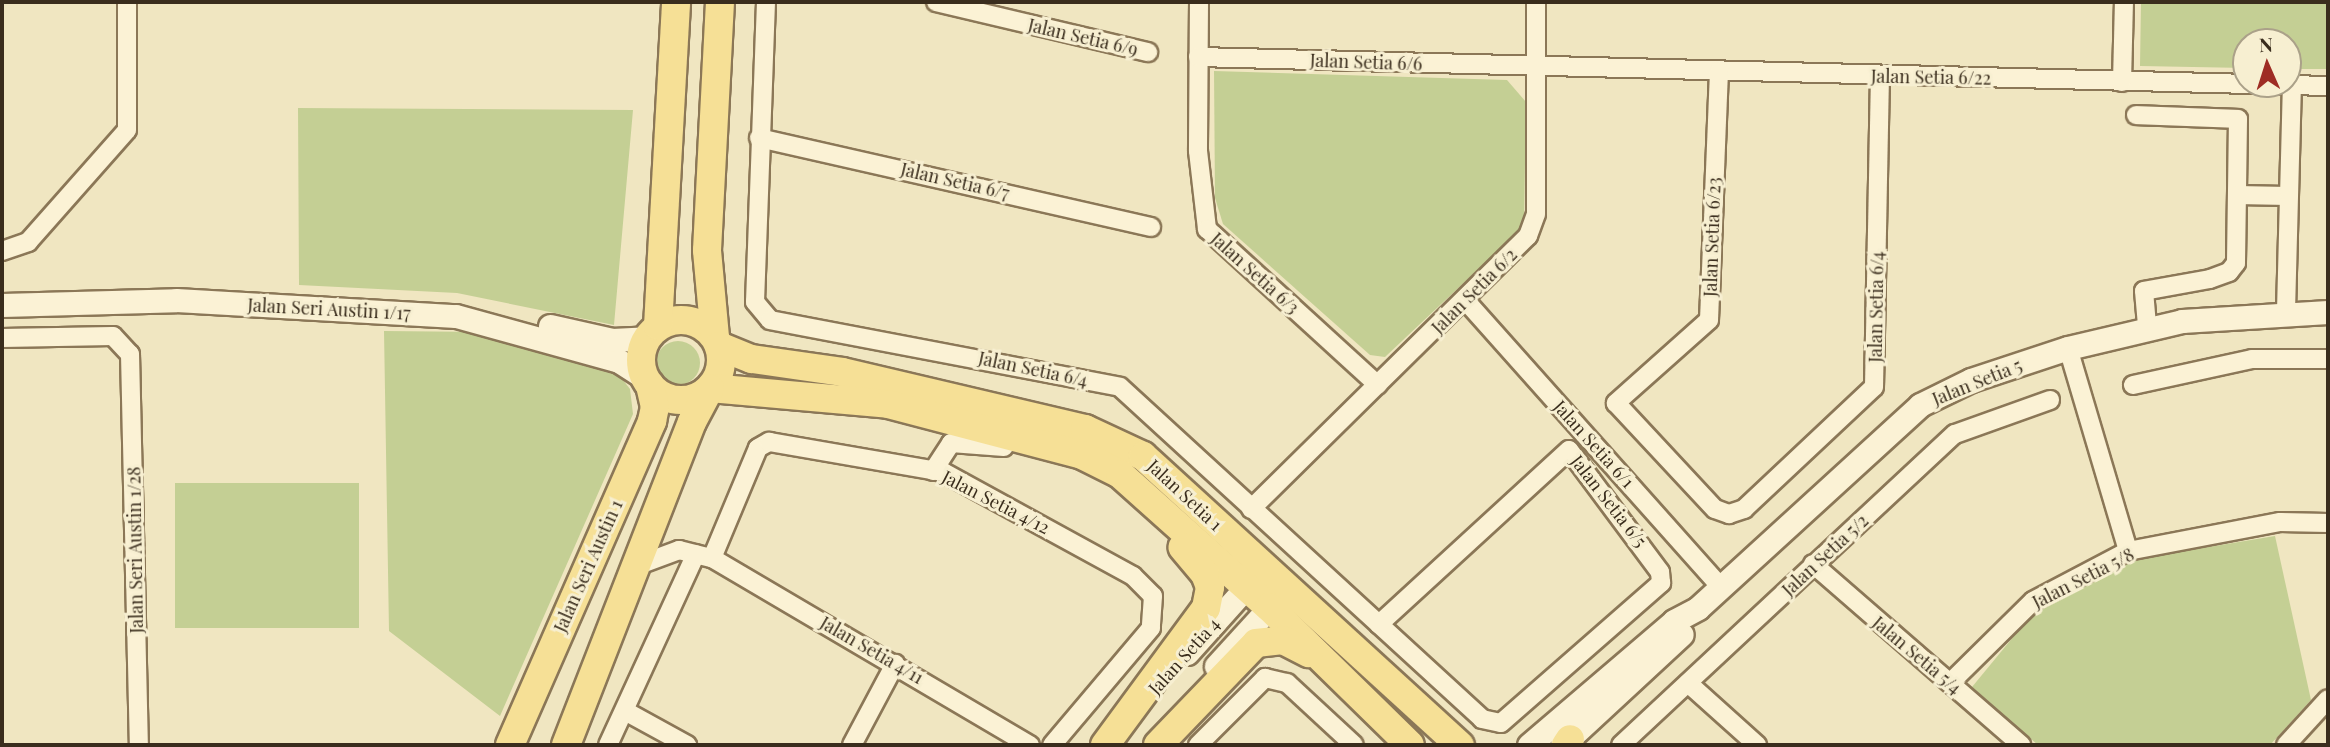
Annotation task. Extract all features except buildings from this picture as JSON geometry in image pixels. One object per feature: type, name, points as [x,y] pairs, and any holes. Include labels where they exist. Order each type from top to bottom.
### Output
[{"type":"main road","points":[[676,2],[653,332],[641,365],[648,382],[675,399],[695,397],[710,388]]},
{"type":"main road","points":[[566,745],[636,566],[710,388],[721,368],[707,250],[720,2]]},
{"type":"main road","points":[[653,332],[683,319],[706,328],[717,342]]},
{"type":"main road","name":"Jalan Setia 1","points":[[717,342],[752,359],[842,372],[1085,429],[1143,456],[1255,577],[1278,598],[1460,745]]},
{"type":"main road","name":"Jalan Seri Austin 1","points":[[510,745],[652,421],[655,407],[648,382]]},
{"type":"main road","name":"Jalan Setia 1","points":[[710,388],[888,404],[1062,449],[1120,474],[1255,577]]},
{"type":"main road","points":[[1105,745],[1206,608],[1210,587],[1205,574],[1120,474]]},
{"type":"main road","name":"Jalan Setia 1","points":[[1278,598],[1406,742]]},
{"type":"main road","points":[[1158,745],[1256,643],[1283,640],[1304,648],[1406,742]]},
{"type":"street","points":[[2,251],[28,242],[127,130],[127,2]]},
{"type":"street","name":"Jalan Setia 6/4","points":[[766,2],[755,302],[770,320],[1119,387],[1482,719],[1493,722]]},
{"type":"street","name":"Jalan Setia 6/9","points":[[936,2],[1148,52]]},
{"type":"street","name":"Jalan Setia 6/3","points":[[1199,2],[1198,151],[1207,229],[1378,385]]},
{"type":"street","name":"Jalan Setia 6/2","points":[[1251,509],[1466,301],[1528,236],[1536,214],[1536,2]]},
{"type":"street","points":[[2122,82],[2124,2]]},
{"type":"street","name":"Jalan Setia 6/6","points":[[1198,57],[1534,67]]},
{"type":"street","name":"Jalan Setia 6/22","points":[[1534,67],[2232,85]]},
{"type":"street","name":"Jalan Setia 6/23","points":[[1719,71],[1709,320],[1616,403],[1715,509],[1729,514]]},
{"type":"street","name":"Jalan Setia 6/4","points":[[1729,514],[1744,509],[1874,387],[1880,75]]},
{"type":"street","name":"Jalan Setia 6/22","points":[[2302,86],[2328,86]]},
{"type":"street","points":[[2286,311],[2292,98]]},
{"type":"street","points":[[2136,115],[2238,119],[2236,263],[2229,272],[2210,279],[2144,291],[2147,329]]},
{"type":"street","name":"Jalan Setia 6/7","points":[[759,138],[1151,227]]},
{"type":"street","points":[[2237,195],[2288,196]]},
{"type":"street","name":"Jalan Seri Austin 1/17","points":[[2,291],[170,288],[452,306],[612,340],[653,332]]},
{"type":"street","name":"Jalan Seri Austin 1/17","points":[[2,305],[176,300],[456,316],[619,361],[648,382]]},
{"type":"street","name":"Jalan Setia 6/1","points":[[1466,301],[1721,587]]},
{"type":"street","name":"Jalan Setia 5","points":[[1529,745],[1674,621],[1698,608],[1920,405],[1971,380],[2068,348],[2182,321],[2286,311],[2328,312]]},
{"type":"street","name":"Jalan Seri Austin 1/28","points":[[2,338],[113,336],[130,354],[139,745]]},
{"type":"street","points":[[2068,348],[2128,551]]},
{"type":"street","points":[[2133,385],[2252,359],[2328,359]]},
{"type":"street","name":"Jalan Setia 5/2","points":[[1621,745],[1955,434],[2050,400]]},
{"type":"street","points":[[933,471],[945,448],[963,440],[1047,454],[1062,449]]},
{"type":"street","name":"Jalan Setia 4/12","points":[[695,554],[762,443],[933,471],[1133,576],[1153,596],[1151,628],[1052,745]]},
{"type":"street","name":"Jalan Setia 6/5","points":[[1379,624],[1569,450],[1658,563],[1661,583],[1501,723],[1493,722]]},
{"type":"street","name":"Jalan Setia 5/8","points":[[1951,682],[2033,601],[2128,551],[2280,522],[2328,523]]},
{"type":"street","points":[[636,566],[695,554]]},
{"type":"street","points":[[608,745],[625,711],[656,632],[695,554]]},
{"type":"street","name":"Jalan Setia 4/11","points":[[695,554],[895,664],[1030,745]]},
{"type":"street","name":"Jalan Setia 5/4","points":[[1813,564],[2021,745]]},
{"type":"street","name":"Jalan Setia 4","points":[[1105,745],[1255,577]]},
{"type":"street","name":"Jalan Setia 4","points":[[1145,745],[1278,598]]},
{"type":"street","name":"Jalan Setia 5","points":[[1566,743],[1686,630],[1698,608]]},
{"type":"street","points":[[852,745],[895,664]]},
{"type":"street","points":[[1198,745],[1256,683],[1265,678],[1287,683],[1354,745]]},
{"type":"street","points":[[1688,683],[1757,745]]},
{"type":"street","points":[[2286,745],[2328,699]]},
{"type":"street","points":[[625,711],[687,745]]},
{"type":"green space","points":[[2141,2],[2328,2],[2328,69],[2302,69],[2302,28],[2232,28],[2232,68],[2140,66]]},
{"type":"green space","points":[[1214,71],[1507,80],[1526,102],[1524,226],[1385,357],[1370,355],[1223,224],[1215,198]]},
{"type":"green space","points":[[298,108],[633,110],[614,325],[457,293],[299,285]]},
{"type":"green space","points":[[384,331],[483,332],[526,349],[616,371],[630,389],[633,414],[500,716],[389,631]]},
{"type":"green space","points":[[678,341],[687,342],[694,347],[699,354],[699,372],[694,379],[687,384],[678,385],[669,384],[662,379],[657,372],[656,363],[657,354],[662,347],[669,342]]},
{"type":"green space","points":[[175,483],[359,483],[359,628],[175,628]]},
{"type":"green space","points":[[2275,536],[2311,700],[2270,745],[2038,745],[1972,687],[2037,608],[2130,560]]}]
